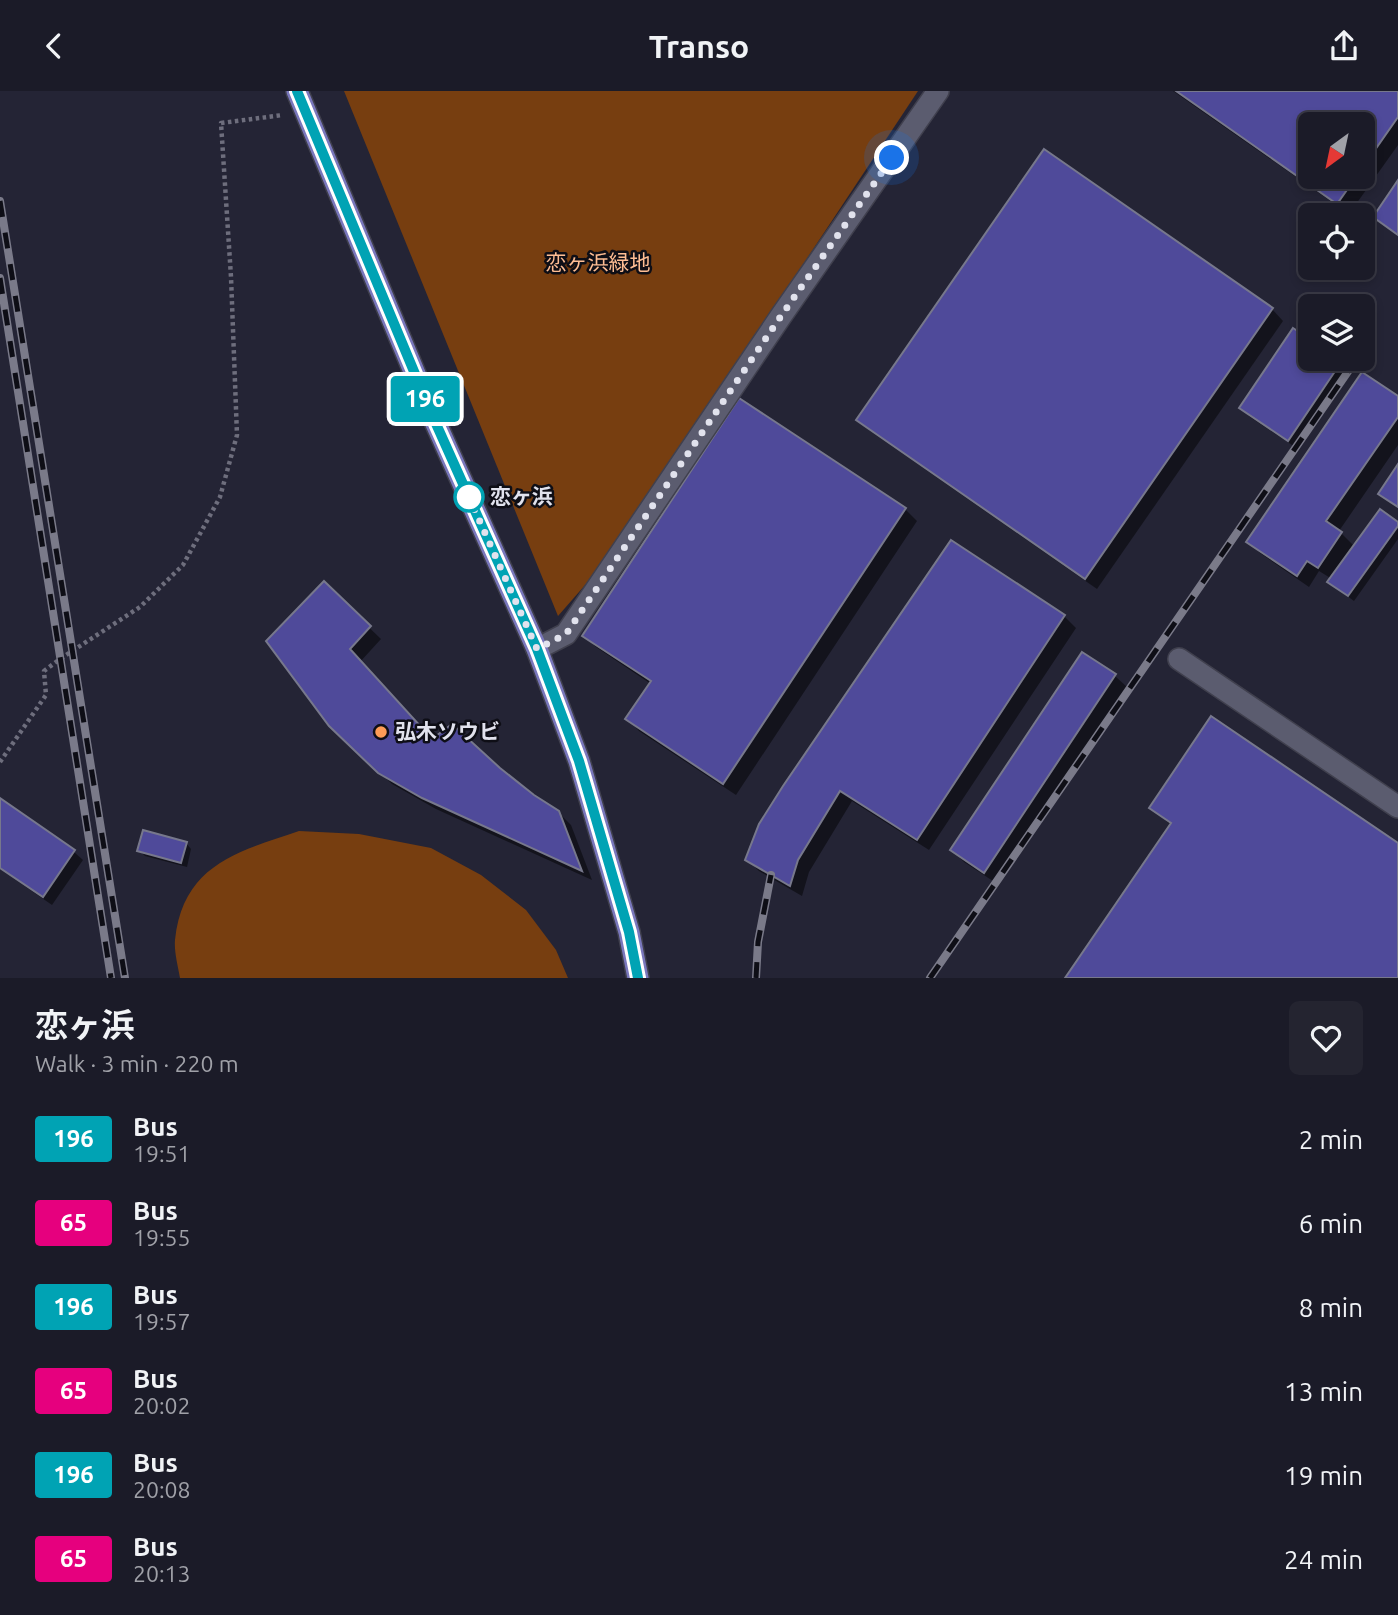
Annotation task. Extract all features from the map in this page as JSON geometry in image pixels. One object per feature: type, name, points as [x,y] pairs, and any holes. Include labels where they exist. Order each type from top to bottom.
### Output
[{"type":"main road","points":[[297,91],[422,392],[537,649],[579,761],[629,932],[638,978]]},
{"type":"street","points":[[537,649],[566,634],[781,316],[938,91]]},
{"type":"street","points":[[1179,659],[1398,807]]},
{"type":"path","points":[[0,762],[46,695],[44,671],[140,607],[183,565],[220,497],[237,435],[221,123],[307,111]]},
{"type":"green space","name":"恋ヶ浜緑地","points":[[344,91],[918,91],[607,560],[558,616]]},
{"type":"green space","points":[[299,831],[359,834],[431,848],[481,875],[526,910],[556,950],[568,978],[180,978],[175,940],[180,915],[189,894],[201,878],[235,855]]},
{"type":"building","points":[[1176,91],[1398,91],[1398,117],[1376,148],[1376,112],[1298,112],[1298,177]]},
{"type":"building","points":[[1044,149],[1273,308],[1085,579],[856,420]]},
{"type":"building","points":[[1398,180],[1398,235],[1375,218],[1375,214]]},
{"type":"building","points":[[1316,189],[1348,189],[1336,203]]},
{"type":"building","points":[[1293,328],[1298,331],[1298,371],[1335,371],[1288,441],[1239,408]]},
{"type":"building","points":[[1362,372],[1398,396],[1398,417],[1326,521],[1342,532],[1318,568],[1307,561],[1297,576],[1246,542]]},
{"type":"building","points":[[739,398],[906,508],[723,784],[625,719],[651,681],[582,636]]},
{"type":"building","points":[[1398,464],[1398,507],[1378,494]]},
{"type":"building","points":[[1380,509],[1398,522],[1398,526],[1348,596],[1327,582]]},
{"type":"building","points":[[951,540],[1065,615],[917,840],[840,791],[798,860],[790,886],[745,860],[759,824]]},
{"type":"building","name":"弘木ソウビ","points":[[324,581],[371,626],[350,649],[432,739],[452,724],[500,768],[559,811],[582,871],[422,798],[378,773],[329,726],[266,641]]},
{"type":"building","points":[[1082,652],[1116,674],[984,873],[950,850]]},
{"type":"building","points":[[1211,716],[1398,843],[1398,978],[1065,978],[1171,823],[1149,808]]},
{"type":"building","points":[[0,798],[75,850],[43,897],[0,868]]},
{"type":"building","points":[[143,830],[187,842],[181,863],[137,851]]},
{"type":"railway","points":[[0,201],[125,978]]},
{"type":"railway","points":[[0,278],[111,978]]},
{"type":"railway","points":[[930,978],[1348,371]]},
{"type":"railway","points":[[756,978],[758,942],[771,875]]},
{"type":"bus line","name":"196","points":[[297,91],[433,417],[537,649],[579,761],[629,932],[638,978]]},
{"type":"place","name":"恋ヶ浜","points":[[469,497]]},
{"type":"place","name":"弘木ソウビ","points":[[381,732]]},
{"type":"route","points":[[469,497],[464,486],[537,649],[566,634],[781,316],[892,158]]}]
